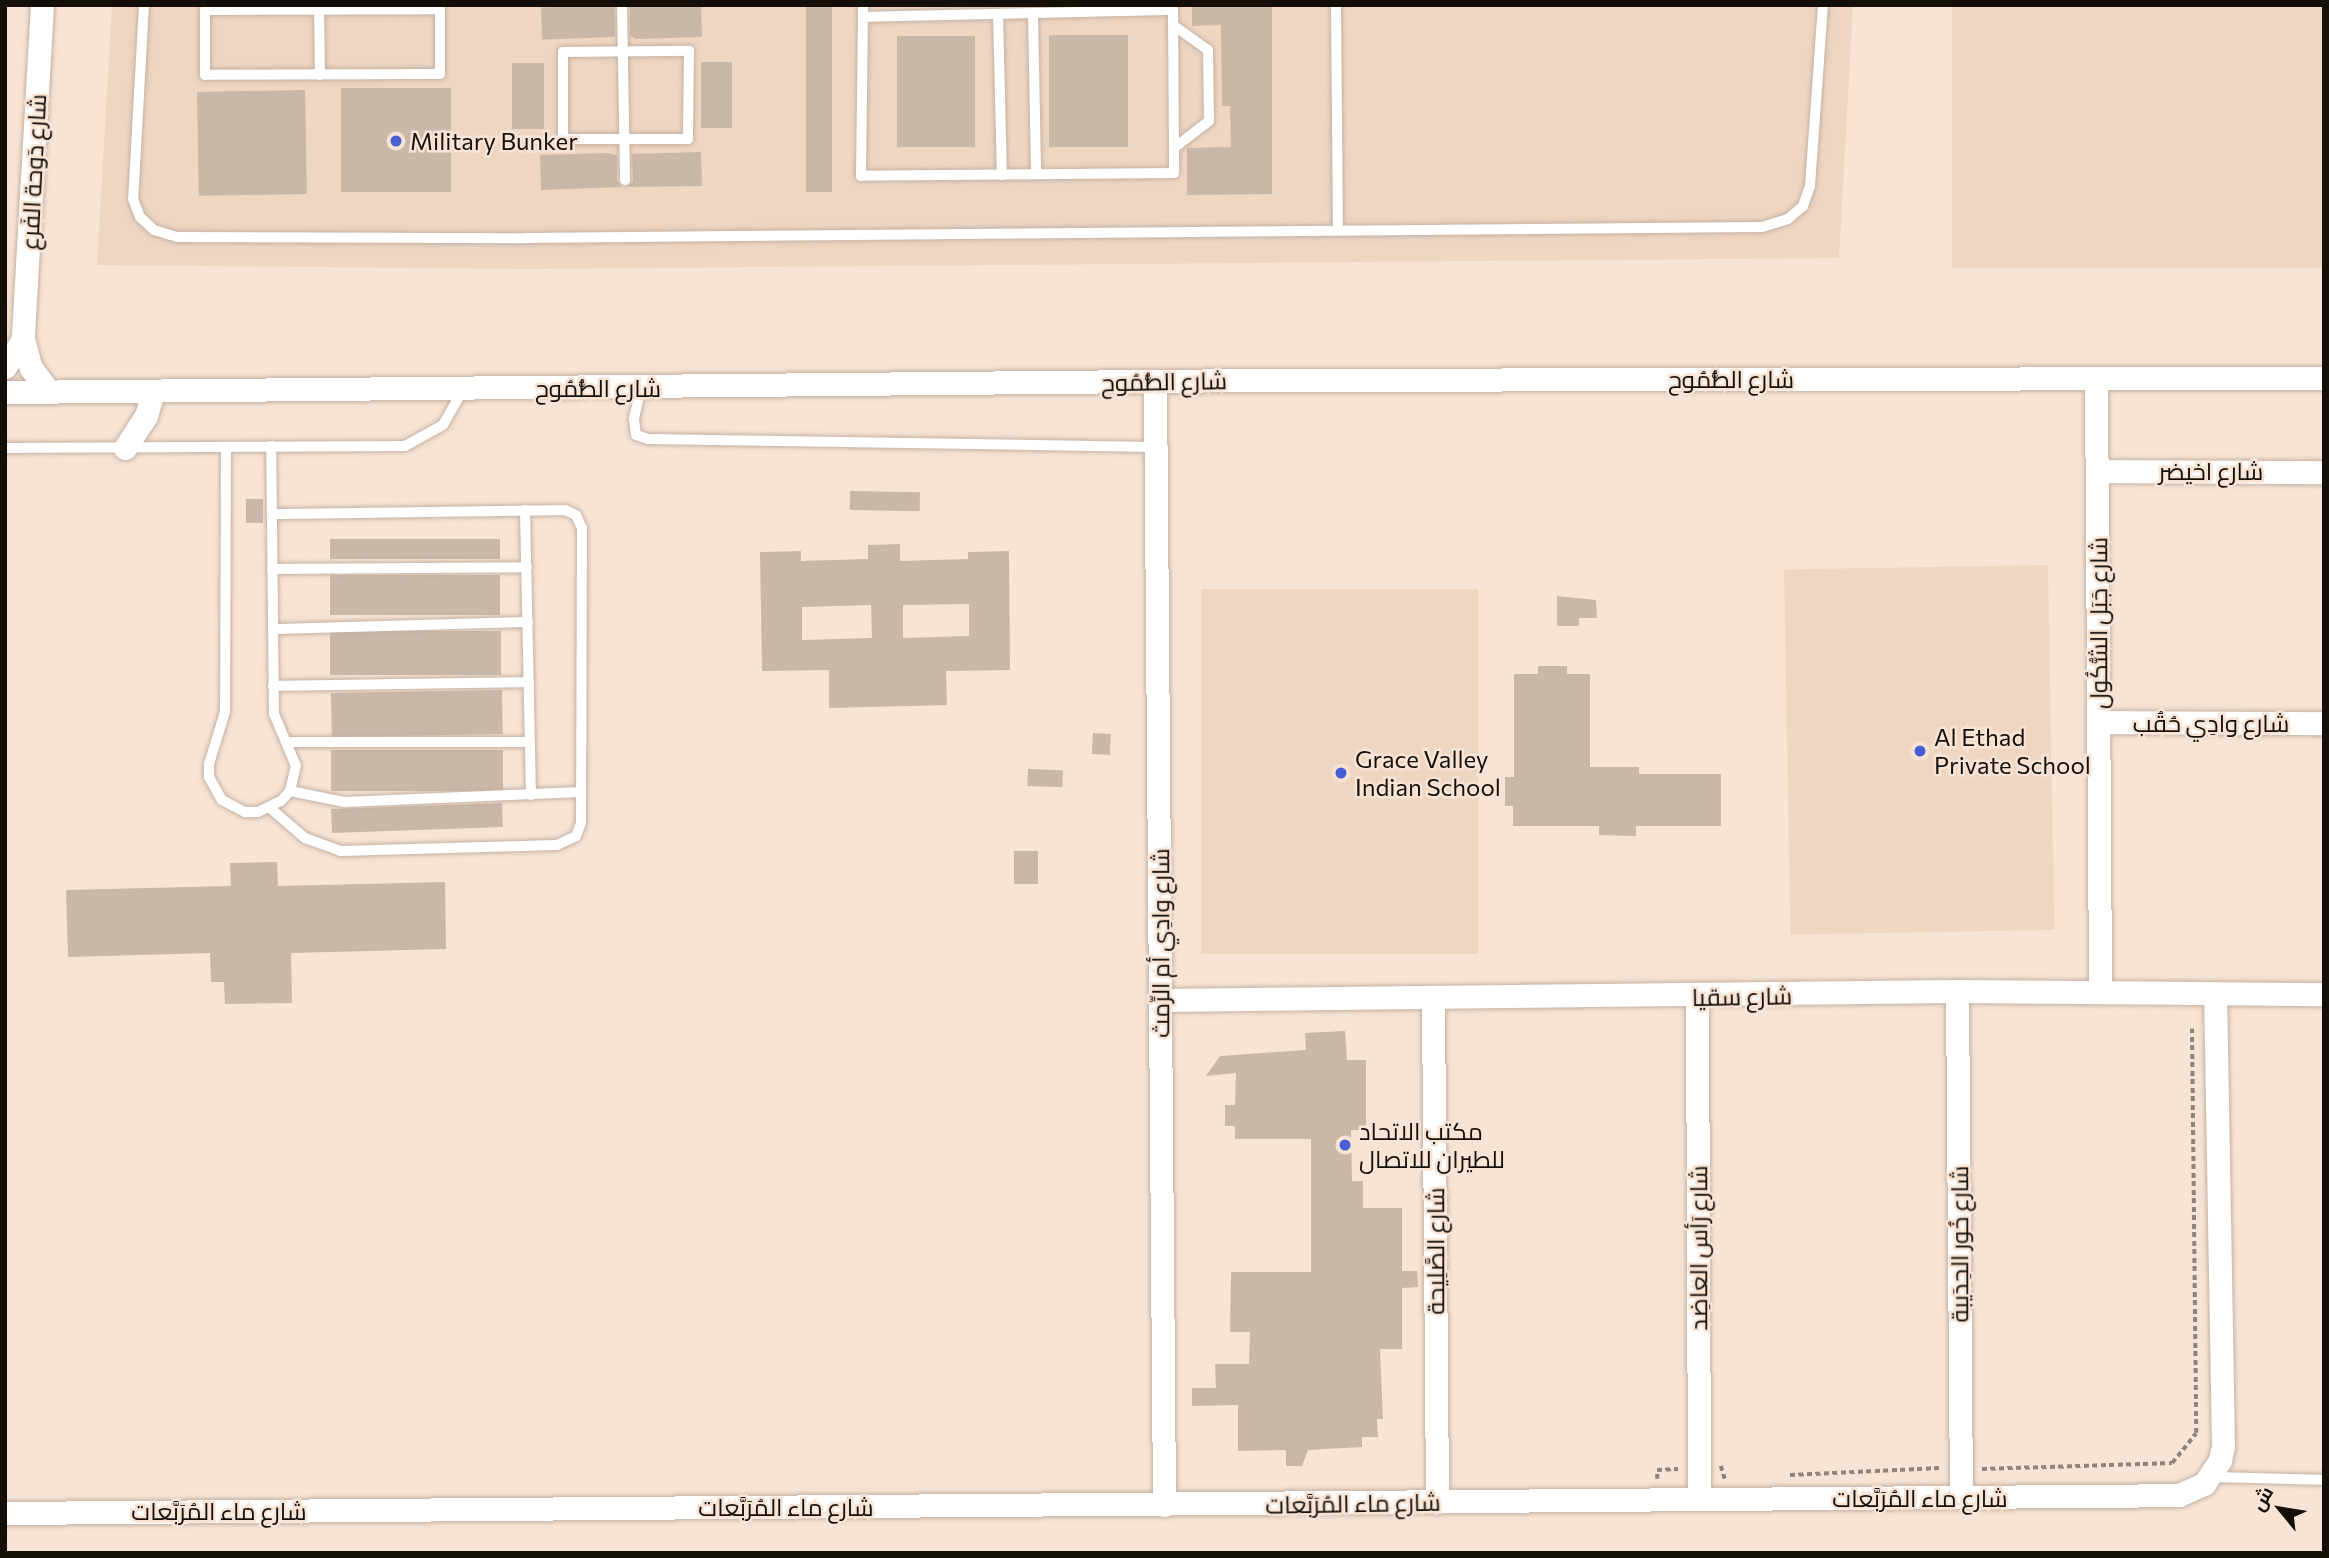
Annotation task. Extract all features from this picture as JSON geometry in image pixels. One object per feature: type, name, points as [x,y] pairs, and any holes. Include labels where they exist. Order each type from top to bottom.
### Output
[{"type":"street","name":"شارع دَوحة الفَرع","points":[[42,5],[23,339],[31,368],[49,392]]},
{"type":"street","name":"شارع دَوحة الفَرع","points":[[5,367],[23,339]]},
{"type":"street","name":"شارع الطُّمُوح","points":[[5,392],[1156,381],[2096,381],[2324,378]]},
{"type":"street","name":"شارع وادِي أم الرِّمث","points":[[1156,381],[1164,1505]]},
{"type":"street","name":"شارع جَبَل الشُّكُول","points":[[2096,381],[2100,991]]},
{"type":"street","points":[[125,448],[146,416],[153,391]]},
{"type":"street","name":"شارع اخيضر","points":[[2098,471],[2324,472]]},
{"type":"street","name":"شارع وادِي حُقُب","points":[[2099,722],[2324,723]]},
{"type":"street","name":"شارع سقيا","points":[[1160,1000],[1433,1000],[1957,991],[2324,994]]},
{"type":"street","name":"شارع خُور الحِدَيبة","points":[[1957,991],[1961,1497]]},
{"type":"street","points":[[2210,1477],[2223,1446],[2215,995]]},
{"type":"street","name":"شارع رَأس العاضِد","points":[[1697,997],[1699,1499]]},
{"type":"street","name":"شارع الصَّلِيحة","points":[[1433,1000],[1437,1502]]},
{"type":"street","name":"شارع ماء المُرَبَّعات","points":[[5,1513],[2179,1495],[2210,1477]]},
{"type":"lane","points":[[144,5],[133,199],[140,217],[154,230],[177,237],[1762,228],[1788,219],[1803,206],[1810,187],[1823,5]]},
{"type":"lane","points":[[622,5],[625,180]]},
{"type":"lane","points":[[1336,5],[1338,229]]},
{"type":"lane","points":[[319,8],[320,75]]},
{"type":"lane","points":[[319,8],[440,9],[440,74],[205,75],[205,10],[319,8]]},
{"type":"lane","points":[[1173,10],[1174,173],[861,176],[863,11],[998,14],[1173,10]]},
{"type":"lane","points":[[1033,13],[1036,174]]},
{"type":"lane","points":[[998,14],[1002,175]]},
{"type":"lane","points":[[1173,25],[1208,50],[1209,121],[1174,148]]},
{"type":"lane","points":[[689,51],[688,139],[563,139],[563,52],[622,52],[689,51]]},
{"type":"lane","points":[[5,448],[405,446],[443,425],[464,388]]},
{"type":"lane","points":[[641,388],[636,435],[648,439],[1155,447]]},
{"type":"lane","points":[[226,448],[225,712],[209,764],[209,777],[214,789],[232,807],[244,811],[270,808],[290,791],[296,766],[274,714],[271,446]]},
{"type":"lane","points":[[270,808],[305,838],[340,851],[557,845],[570,841],[579,830],[581,792],[582,524],[571,512],[526,510],[272,514]]},
{"type":"lane","points":[[526,510],[531,795]]},
{"type":"lane","points":[[272,569],[527,567]]},
{"type":"lane","points":[[274,629],[528,622]]},
{"type":"lane","points":[[273,687],[529,681]]},
{"type":"lane","points":[[288,742],[530,743]]},
{"type":"lane","points":[[290,791],[344,802],[581,792]]},
{"type":"lane","points":[[2210,1477],[2324,1480]]},
{"type":"path","points":[[1779,1475],[2172,1463],[2196,1433],[2192,1020],[2215,1019]]},
{"type":"path","points":[[1725,1478],[1739,1477]]},
{"type":"shaded area","points":[[112,5],[1853,5],[1839,258],[525,269],[97,265]]},
{"type":"shaded area","points":[[1952,5],[2324,5],[2324,268],[1952,268]]},
{"type":"shaded area","name":"Al Ethad Private School","points":[[2048,565],[2054,930],[1790,935],[1784,570]]},
{"type":"shaded area","name":"Grace Valley Indian School","points":[[1201,589],[1478,589],[1478,954],[1201,954]]},
{"type":"building","points":[[614,5],[615,37],[542,40],[541,8]]},
{"type":"building","points":[[630,5],[701,5],[702,37],[636,39],[630,36]]},
{"type":"building","points":[[806,5],[832,5],[832,192],[806,192]]},
{"type":"building","points":[[1192,5],[1272,5],[1272,194],[1187,195],[1187,148],[1231,147],[1230,106],[1222,106],[1221,25],[1192,26]]},
{"type":"building","points":[[1049,35],[1128,35],[1128,147],[1049,147]]},
{"type":"building","points":[[897,36],[975,36],[975,147],[897,147]]},
{"type":"building","points":[[701,62],[732,62],[732,128],[701,128]]},
{"type":"building","points":[[512,63],[544,63],[544,129],[512,129]]},
{"type":"building","name":"Military Bunker","points":[[341,88],[451,88],[451,192],[341,192]]},
{"type":"building","points":[[305,90],[307,194],[199,196],[197,92]]},
{"type":"building","points":[[701,152],[702,186],[628,187],[633,181],[632,154]]},
{"type":"building","points":[[540,155],[617,155],[617,181],[622,187],[541,190]]},
{"type":"building","points":[[850,491],[920,492],[920,511],[850,510]]},
{"type":"building","points":[[246,499],[263,499],[263,523],[246,523]]},
{"type":"building","points":[[330,539],[500,539],[500,559],[330,559]]},
{"type":"building","points":[[900,544],[900,561],[968,559],[968,552],[1009,551],[1010,670],[946,671],[947,705],[829,708],[829,670],[762,671],[760,552],[801,551],[801,561],[868,559],[868,545]],"holes":[[[969,604],[969,636],[903,638],[903,605]],[[871,605],[872,638],[802,640],[802,607]]]},
{"type":"building","points":[[330,575],[500,575],[500,615],[330,615]]},
{"type":"building","points":[[1557,596],[1596,600],[1597,618],[1579,618],[1579,626],[1557,626]]},
{"type":"building","points":[[330,631],[501,631],[501,675],[330,675]]},
{"type":"building","points":[[1538,666],[1567,666],[1567,674],[1590,674],[1590,767],[1639,767],[1639,774],[1721,774],[1721,826],[1636,826],[1636,836],[1599,835],[1599,826],[1513,826],[1513,806],[1505,806],[1505,777],[1514,777],[1514,674],[1538,674]]},
{"type":"building","points":[[502,690],[503,734],[332,737],[331,693]]},
{"type":"building","points":[[1093,733],[1111,734],[1110,755],[1092,754]]},
{"type":"building","points":[[331,750],[503,750],[503,791],[331,791]]},
{"type":"building","points":[[1028,769],[1063,770],[1062,787],[1027,786]]},
{"type":"building","points":[[502,803],[503,827],[332,833],[331,809]]},
{"type":"building","points":[[1014,851],[1038,851],[1038,884],[1014,884]]},
{"type":"building","points":[[277,862],[278,886],[445,882],[446,949],[291,953],[292,1003],[225,1004],[224,982],[211,982],[210,953],[68,957],[66,890],[231,886],[230,863]]},
{"type":"building","points":[[1345,1031],[1347,1060],[1366,1060],[1366,1130],[1351,1130],[1352,1181],[1363,1181],[1363,1208],[1402,1208],[1402,1271],[1417,1271],[1418,1287],[1402,1288],[1402,1349],[1380,1349],[1383,1419],[1377,1419],[1378,1437],[1362,1437],[1362,1447],[1308,1450],[1302,1466],[1286,1466],[1286,1450],[1238,1451],[1238,1405],[1192,1406],[1192,1388],[1216,1388],[1215,1364],[1249,1364],[1250,1332],[1230,1332],[1231,1272],[1311,1272],[1311,1139],[1235,1139],[1235,1126],[1225,1126],[1225,1105],[1235,1105],[1236,1073],[1206,1076],[1220,1056],[1306,1050],[1305,1033]]},
{"type":"place","name":"Military Bunker","points":[[396,141]]},
{"type":"place","name":"Al Ethad Private School","points":[[1920,751]]},
{"type":"place","name":"Grace Valley Indian School","points":[[1341,773]]},
{"type":"place","name":"مكتب الاتحاد للطيران للاتصال","points":[[1345,1145]]}]
